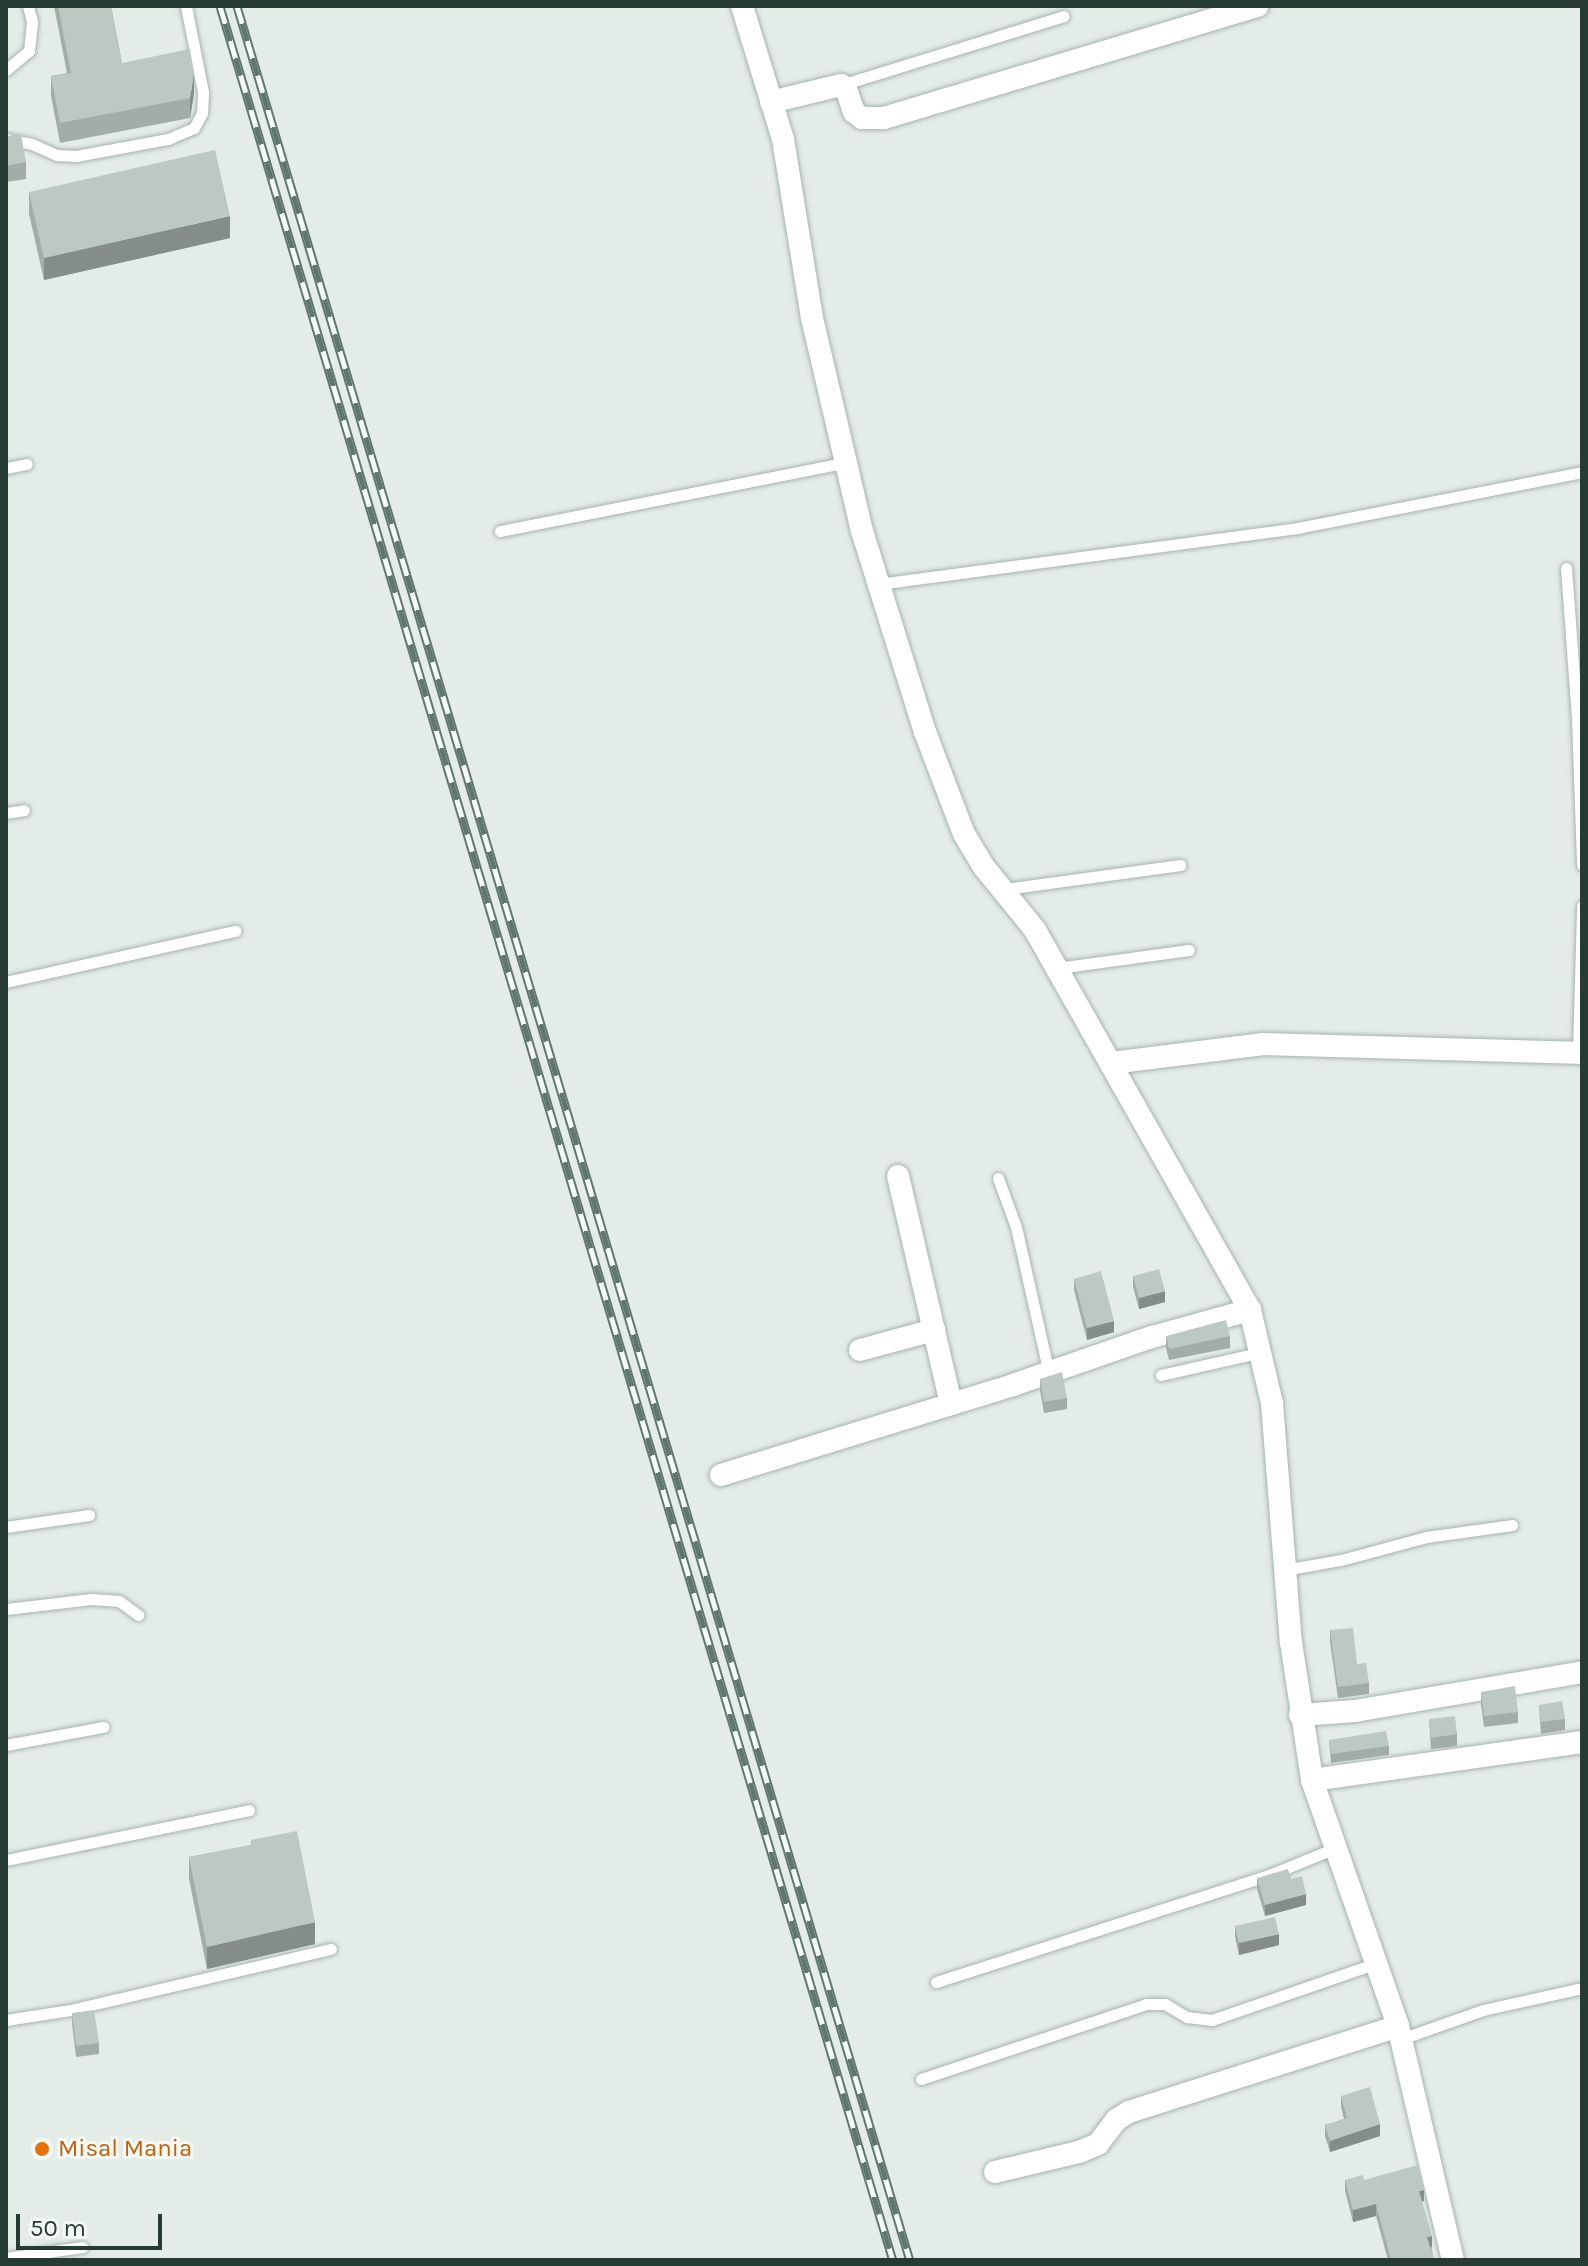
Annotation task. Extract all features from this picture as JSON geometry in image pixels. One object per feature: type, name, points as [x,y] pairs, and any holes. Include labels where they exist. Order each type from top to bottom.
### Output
[{"type":"street","points":[[771,102],[841,85],[846,89],[854,112],[862,118],[884,118],[1258,6]]},
{"type":"street","points":[[749,12],[783,139],[812,318],[843,463],[925,732],[964,834],[984,867],[1005,889],[1035,930],[1250,1310],[1272,1403],[1284,1570],[1300,1715],[1312,1780],[1400,2032],[1453,2260]]},
{"type":"street","points":[[1111,1063],[1264,1044],[1580,1053]]},
{"type":"street","points":[[898,1176],[951,1404]]},
{"type":"street","points":[[721,1475],[1049,1373],[1152,1337],[1250,1310]]},
{"type":"street","points":[[860,1350],[934,1330]]},
{"type":"street","points":[[1300,1715],[1355,1711],[1582,1672]]},
{"type":"street","points":[[1312,1780],[1582,1742]]},
{"type":"street","points":[[995,2172],[1079,2152],[1098,2144],[1116,2120],[1129,2112],[1400,2032]]},
{"type":"lane","points":[[6,70],[29,51],[32,22],[28,6]]},
{"type":"lane","points":[[6,139],[32,144],[57,155],[76,156],[168,139],[194,128],[202,113],[203,92],[186,6]]},
{"type":"lane","points":[[841,85],[1064,16]]},
{"type":"lane","points":[[500,531],[843,463]]},
{"type":"lane","points":[[6,468],[27,464]]},
{"type":"lane","points":[[878,584],[1297,528],[1582,472]]},
{"type":"lane","points":[[1566,568],[1577,719],[1582,865]]},
{"type":"lane","points":[[6,813],[24,810]]},
{"type":"lane","points":[[1005,889],[1180,865]]},
{"type":"lane","points":[[1580,1053],[1582,906]]},
{"type":"lane","points":[[6,982],[235,931]]},
{"type":"lane","points":[[1057,968],[1189,950]]},
{"type":"lane","points":[[998,1178],[1016,1227],[1049,1373]]},
{"type":"lane","points":[[1161,1375],[1262,1352]]},
{"type":"lane","points":[[6,1527],[89,1515]]},
{"type":"lane","points":[[1284,1570],[1341,1560],[1426,1537],[1512,1525]]},
{"type":"lane","points":[[6,1609],[91,1599],[119,1601],[138,1615]]},
{"type":"lane","points":[[6,1745],[103,1727]]},
{"type":"lane","points":[[6,1860],[249,1810]]},
{"type":"lane","points":[[936,1982],[1269,1875],[1335,1848]]},
{"type":"lane","points":[[6,2020],[70,2010],[331,1949]]},
{"type":"lane","points":[[921,2079],[1146,2004],[1165,2004],[1187,2017],[1212,2020],[1377,1963]]},
{"type":"lane","points":[[1400,2032],[1582,1988]]},
{"type":"lane","points":[[6,2258],[82,2247]]},
{"type":"building","points":[[58,6],[111,6],[122,63],[190,49],[194,73],[190,98],[60,123],[51,76],[71,73]]},
{"type":"building","points":[[21,134],[26,162],[6,166],[6,136]]},
{"type":"building","points":[[215,150],[230,216],[44,258],[29,192]]},
{"type":"building","points":[[1159,1269],[1165,1291],[1139,1298],[1133,1276]]},
{"type":"building","points":[[1101,1271],[1114,1321],[1087,1328],[1074,1279]]},
{"type":"building","points":[[1226,1320],[1230,1336],[1169,1349],[1166,1336]]},
{"type":"building","points":[[1062,1372],[1067,1398],[1044,1402],[1040,1379]]},
{"type":"building","points":[[1353,1628],[1357,1664],[1366,1663],[1369,1683],[1338,1687],[1330,1630]]},
{"type":"building","points":[[1515,1686],[1518,1712],[1484,1716],[1481,1692]]},
{"type":"building","points":[[1562,1701],[1565,1719],[1541,1722],[1539,1705]]},
{"type":"building","points":[[1455,1716],[1457,1734],[1431,1738],[1429,1719]]},
{"type":"building","points":[[1386,1731],[1389,1746],[1331,1754],[1329,1740]]},
{"type":"building","points":[[297,1831],[315,1922],[207,1947],[189,1857],[252,1845],[251,1840]]},
{"type":"building","points":[[1288,1869],[1291,1879],[1302,1876],[1306,1894],[1265,1905],[1257,1878]]},
{"type":"building","points":[[1275,1917],[1279,1934],[1239,1943],[1235,1926]]},
{"type":"building","points":[[94,2010],[99,2043],[76,2046],[72,2013]]},
{"type":"building","points":[[1370,2087],[1380,2124],[1330,2141],[1325,2125],[1347,2118],[1341,2096]]},
{"type":"building","points":[[1418,2165],[1424,2190],[1419,2191],[1432,2236],[1427,2237],[1434,2259],[1391,2260],[1376,2204],[1353,2210],[1345,2180],[1363,2175],[1364,2180]]},
{"type":"railway","points":[[220,6],[893,2260]]},
{"type":"railway","points":[[237,6],[910,2260]]},
{"type":"place","name":"Misal Mania","points":[[42,2149]]}]
